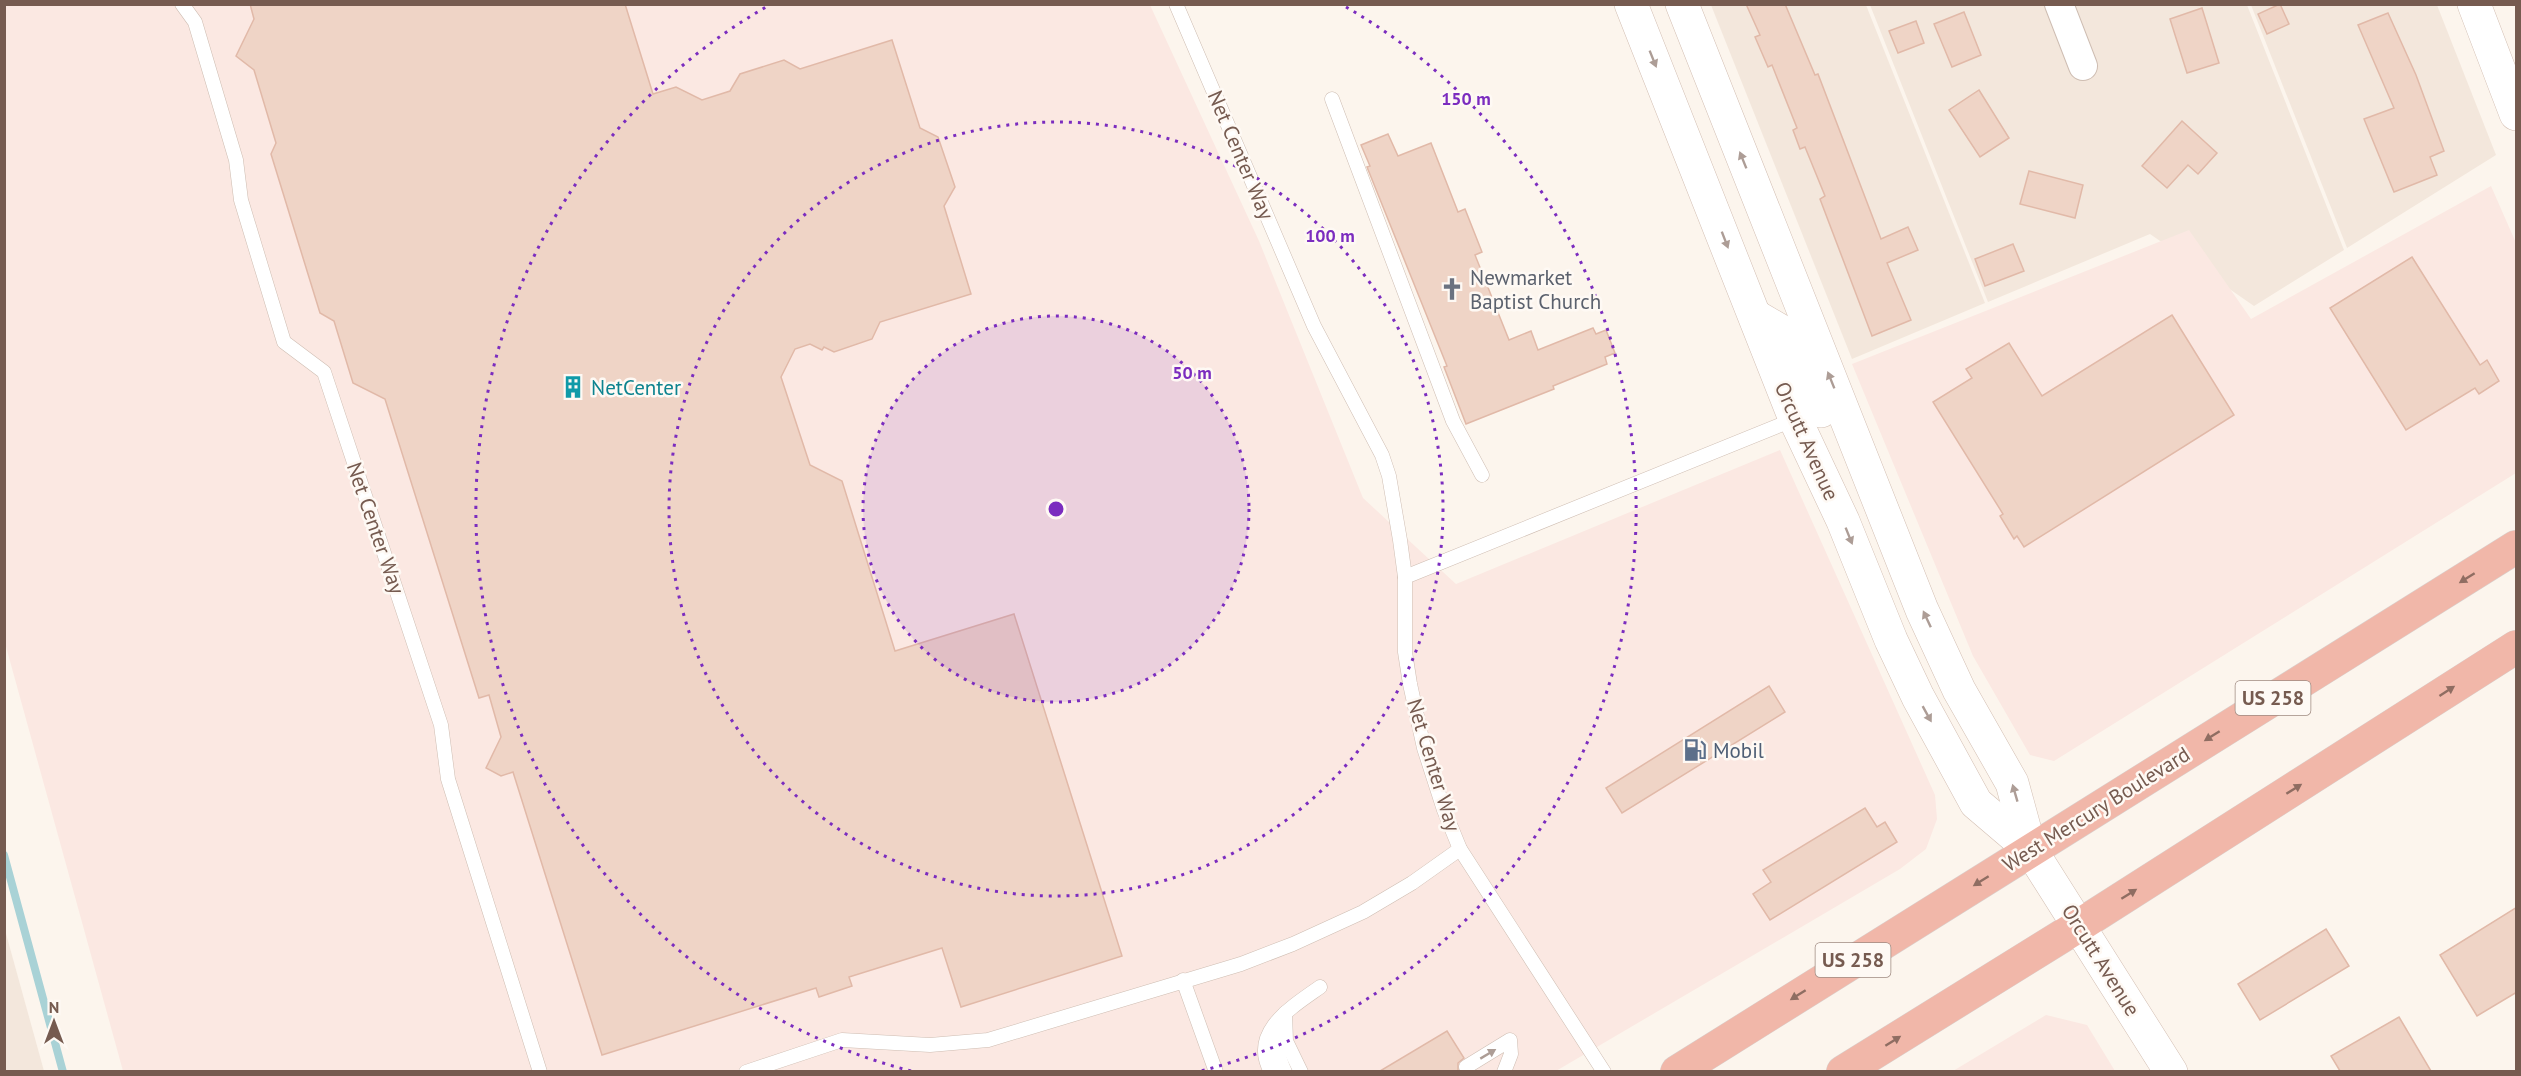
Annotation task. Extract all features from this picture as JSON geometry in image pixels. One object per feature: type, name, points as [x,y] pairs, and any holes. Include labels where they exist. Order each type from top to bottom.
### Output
[{"type":"highway","name":"West Mercury Boulevard","points":[[1677,1071],[2517,547]]},
{"type":"highway","points":[[1843,1071],[2080,925],[2517,647]]},
{"type":"main road","name":"Orcutt Avenue","points":[[1631,4],[1795,419],[1843,521],[1891,639],[1918,698],[1976,803],[2030,849],[2171,1071]]},
{"type":"main road","name":"Orcutt Avenue","points":[[1682,4],[1922,610],[1959,690],[2012,783],[2030,849]]},
{"type":"main road","points":[[2474,4],[2517,114]]},
{"type":"main road","points":[[1753,315],[1779,330],[1790,344],[1820,410],[1835,417],[1845,413]]},
{"type":"street","points":[[2059,4],[2083,66]]},
{"type":"lane","name":"Net Center Way","points":[[182,4],[198,30],[236,160],[241,200],[284,342],[324,372],[441,724],[448,779],[540,1071]]},
{"type":"lane","name":"Net Center Way","points":[[746,1071],[842,1040],[930,1045],[988,1040],[1241,964],[1331,928],[1390,897],[1460,849],[1424,748],[1410,684],[1405,652],[1405,577],[1389,476],[1382,455],[1314,326],[1176,4]]},
{"type":"lane","points":[[1332,99],[1453,421],[1482,475]]},
{"type":"lane","points":[[1405,577],[1795,419]]},
{"type":"lane","points":[[1460,849],[1604,1071]]},
{"type":"lane","points":[[1183,980],[1216,1071]]},
{"type":"lane","points":[[1271,1071],[1264,1052],[1266,1036],[1271,1027],[1285,1013],[1320,987]]},
{"type":"lane","points":[[1285,1013],[1276,1038],[1279,1059],[1286,1071]]},
{"type":"lane","points":[[1285,1013],[1286,1041],[1301,1071]]},
{"type":"lane","points":[[1466,1067],[1510,1041],[1511,1054],[1504,1071]]},
{"type":"shaded area","points":[[4,5],[1150,5],[1259,241],[1363,498],[1456,584],[1780,450],[1935,795],[1937,819],[1926,849],[1900,869],[1556,1071],[123,1071],[5,643]]},
{"type":"shaded area","points":[[1711,5],[1866,5],[1985,303],[1852,359]]},
{"type":"shaded area","points":[[1870,5],[2247,5],[2344,250],[2254,306],[2150,234],[1988,302]]},
{"type":"shaded area","points":[[2251,5],[2437,5],[2496,155],[2347,248]]},
{"type":"shaded area","points":[[2491,186],[2516,243],[2516,473],[2054,761],[2030,755],[1973,656],[1852,364],[2189,230],[2251,319]]},
{"type":"shaded area","points":[[5,930],[44,1071],[5,1071]]},
{"type":"shaded area","points":[[2046,1015],[2087,1025],[2115,1071],[1953,1071]]},
{"type":"building","name":"NetCenter","points":[[250,4],[625,4],[653,94],[676,87],[702,100],[730,91],[740,74],[784,60],[800,69],[892,40],[920,128],[938,137],[955,187],[944,206],[971,294],[880,322],[872,339],[834,352],[824,347],[822,350],[810,344],[795,349],[781,377],[810,465],[842,481],[895,651],[1014,614],[1122,956],[961,1007],[942,948],[849,977],[852,986],[819,997],[816,988],[602,1055],[513,772],[501,776],[486,768],[501,737],[489,695],[479,698],[385,399],[353,383],[334,321],[320,313],[271,154],[276,143],[254,70],[236,56],[254,19]]},
{"type":"building","points":[[1746,4],[1785,4],[1815,75],[1818,74],[1881,239],[1908,227],[1918,250],[1887,263],[1911,320],[1872,336],[1820,199],[1825,196],[1805,147],[1800,149],[1793,130],[1797,128],[1772,65],[1768,67],[1755,37],[1760,35]]},
{"type":"building","points":[[2280,4],[2289,24],[2267,34],[2258,14]]},
{"type":"building","points":[[2202,8],[2219,63],[2187,73],[2170,19]]},
{"type":"building","points":[[1964,12],[1981,55],[1952,67],[1934,24]]},
{"type":"building","points":[[2388,13],[2416,75],[2444,151],[2430,157],[2437,175],[2394,192],[2364,119],[2394,108],[2358,25]]},
{"type":"building","points":[[1916,21],[1924,43],[1898,53],[1889,31]]},
{"type":"building","points":[[1979,90],[2009,138],[1980,157],[1949,110]]},
{"type":"building","points":[[2182,121],[2217,153],[2198,174],[2188,165],[2167,188],[2142,166]]},
{"type":"building","name":"Newmarket Baptist Church","points":[[1388,134],[1398,156],[1431,143],[1458,212],[1465,209],[1482,252],[1475,255],[1509,340],[1531,331],[1538,350],[1593,328],[1596,334],[1606,330],[1615,353],[1605,357],[1607,364],[1553,386],[1554,389],[1466,424],[1444,367],[1447,366],[1367,167],[1370,166],[1361,145]]},
{"type":"building","points":[[2029,171],[2083,185],[2075,218],[2020,204]]},
{"type":"building","points":[[2013,244],[2024,271],[1985,286],[1975,259]]},
{"type":"building","points":[[2412,257],[2480,365],[2487,360],[2499,381],[2479,394],[2475,388],[2406,430],[2330,308]]},
{"type":"building","points":[[2172,315],[2234,415],[2024,547],[2017,536],[2014,539],[2000,516],[2003,514],[1933,402],[1972,378],[1966,369],[2009,343],[2042,396]]},
{"type":"building","name":"Mobil","points":[[1769,686],[1785,712],[1622,813],[1606,788]]},
{"type":"building","points":[[1865,808],[1877,827],[1885,822],[1897,842],[1770,920],[1753,894],[1771,882],[1763,870]]},
{"type":"building","points":[[2517,907],[2517,992],[2477,1016],[2440,955]]},
{"type":"building","points":[[2326,929],[2349,966],[2260,1020],[2238,984]]},
{"type":"building","points":[[2399,1017],[2431,1071],[2340,1071],[2331,1056]]},
{"type":"building","points":[[1447,1031],[1464,1058],[1458,1063],[1458,1071],[1380,1071]]},
{"type":"waterway","points":[[4,855],[63,1072]]},
{"type":"place","name":"Newmarket Baptist Church","points":[[1452,289]]},
{"type":"place","name":"NetCenter","points":[[573,387]]},
{"type":"place","name":"Mobil","points":[[1695,750]]}]
